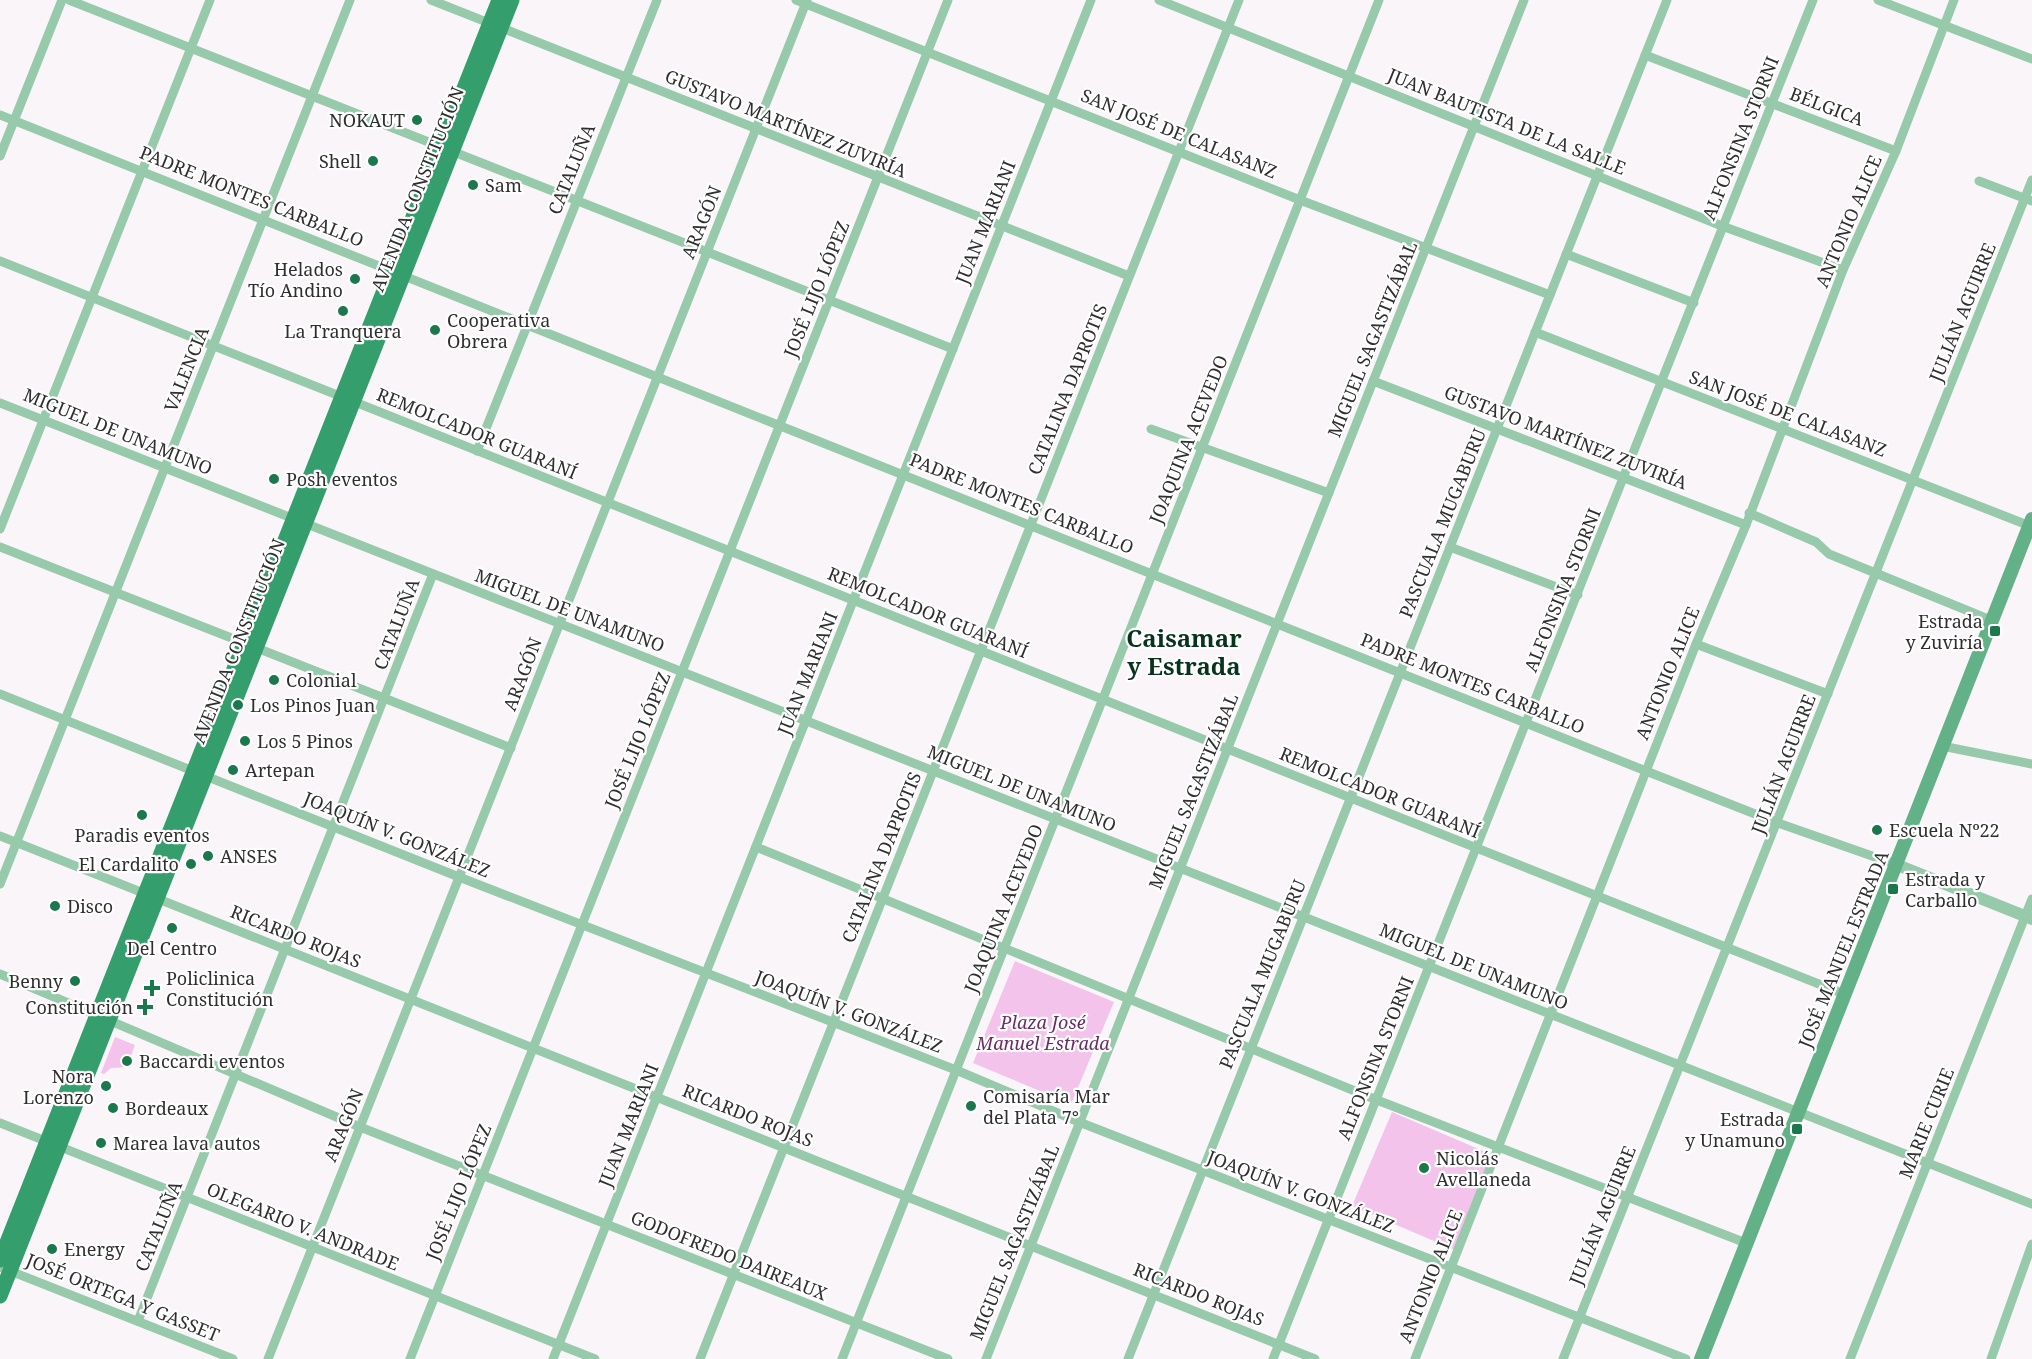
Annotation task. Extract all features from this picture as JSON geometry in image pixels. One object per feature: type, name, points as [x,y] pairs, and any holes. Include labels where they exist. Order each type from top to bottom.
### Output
[{"type":"main road","name":"AVENIDA CONSTITUCIÓN","points":[[0,1296],[3,1266],[495,25],[499,0]]},
{"type":"main road","name":"AVENIDA CONSTITUCIÓN","points":[[495,25],[512,0]]},
{"type":"main road","name":"JOSÉ MANUEL ESTRADA","points":[[1701,1359],[2031,523]]},
{"type":"street","points":[[0,156],[62,0]]},
{"type":"street","points":[[69,0],[953,349]]},
{"type":"street","points":[[0,529],[210,0]]},
{"type":"street","name":"VALENCIA","points":[[0,884],[350,0]]},
{"type":"street","name":"GUSTAVO MARTÍNEZ ZUVIRÍA","points":[[431,0],[1129,276]]},
{"type":"street","name":"CATALUÑA","points":[[477,451],[657,0]]},
{"type":"street","name":"SAN JOSÉ DE CALASANZ","points":[[796,0],[806,2],[1300,200],[1550,295]]},
{"type":"street","name":"JOSÉ LIJO LÓPEZ","points":[[410,1359],[948,0]]},
{"type":"street","name":"JUAN MARIANI","points":[[553,1359],[1091,0]]},
{"type":"street","name":"JUAN BAUTISTA DE LA SALLE","points":[[1159,0],[1598,174],[1722,226],[1843,270]]},
{"type":"street","name":"CATALINA DAPROTIS","points":[[699,1359],[1239,0]]},
{"type":"street","name":"JOAQUINA ACEVEDO","points":[[842,1359],[1379,0]]},
{"type":"street","name":"PASCUALA MUGABURU","points":[[1128,1359],[1667,0]]},
{"type":"street","name":"ALFONSINA STORNI","points":[[1274,1359],[1813,0]]},
{"type":"street","points":[[1878,0],[2032,59]]},
{"type":"street","name":"ANTONIO ALICE","points":[[1415,1359],[1696,644],[1746,525],[1843,270],[1896,151],[1954,0]]},
{"type":"street","name":"MIGUEL SAGASTIZÁBAL","points":[[986,1359],[1475,125],[1520,1]]},
{"type":"street","name":"ARAGÓN","points":[[268,1359],[806,2]]},
{"type":"street","name":"BÉLGICA","points":[[1645,55],[1896,151]]},
{"type":"street","name":"PADRE MONTES CARBALLO","points":[[0,115],[1646,771],[2029,917]]},
{"type":"street","name":"JULIÁN AGUIRRE","points":[[1563,1359],[1876,572],[2029,200],[2032,180]]},
{"type":"street","points":[[1979,181],[2029,200]]},
{"type":"street","points":[[1566,254],[1694,303]]},
{"type":"street","name":"REMOLCADOR GUARANÍ","points":[[0,261],[1844,994]]},
{"type":"street","name":"SAN JOSÉ DE CALASANZ","points":[[1535,332],[1913,480],[2031,523]]},
{"type":"street","name":"GUSTAVO MARTÍNEZ ZUVIRÍA","points":[[1373,381],[1746,525]]},
{"type":"street","name":"MIGUEL DE UNAMUNO","points":[[0,403],[1304,915],[2032,1204]]},
{"type":"street","points":[[1151,429],[1329,494]]},
{"type":"street","points":[[1749,513],[1816,542],[1829,554],[1992,621]]},
{"type":"street","points":[[0,546],[511,748]]},
{"type":"street","points":[[1450,547],[1578,596]]},
{"type":"street","name":"CATALUÑA","points":[[138,1321],[433,574]]},
{"type":"street","points":[[1696,644],[1827,694]]},
{"type":"street","name":"JOAQUÍN V. GONZÁLEZ","points":[[0,694],[459,877],[956,1070],[1079,1122],[1686,1359]]},
{"type":"street","points":[[1942,746],[2017,763],[2032,764]]},
{"type":"street","name":"RICARDO ROJAS","points":[[0,836],[1154,1293],[1315,1359]]},
{"type":"street","points":[[756,847],[1377,1100],[1746,1243]]},
{"type":"street","name":"MARIE CURIE","points":[[1850,1359],[2029,917],[2032,899]]},
{"type":"street","name":"GODOFREDO DAIREAUX","points":[[0,974],[360,1127],[948,1359]]},
{"type":"street","name":"OLEGARIO V. ANDRADE","points":[[0,1123],[595,1359]]},
{"type":"street","points":[[1991,1359],[2032,1244]]},
{"type":"street","name":"JOSÉ ORTEGA Y GASSET","points":[[3,1266],[233,1359]]},
{"type":"green space","name":"Plaza José Manuel Estrada","points":[[1015,961],[1114,1002],[1071,1104],[973,1063]]},
{"type":"green space","points":[[115,1037],[135,1045],[127,1067],[111,1068],[104,1074],[101,1073]]},
{"type":"green space","points":[[1392,1112],[1495,1156],[1455,1250],[1352,1206]]},
{"type":"place","name":"NOKAUT","points":[[417,120]]},
{"type":"place","name":"Shell","points":[[373,161]]},
{"type":"place","name":"Sam","points":[[473,185]]},
{"type":"place","name":"Helados Tío Andino","points":[[355,279]]},
{"type":"place","name":"La Tranquera","points":[[343,311]]},
{"type":"place","name":"Cooperativa Obrera","points":[[435,330]]},
{"type":"place","name":"Posh eventos","points":[[274,479]]},
{"type":"place","name":"Estrada y Zuviría","points":[[1995,631]]},
{"type":"place","name":"Colonial","points":[[274,680]]},
{"type":"place","name":"Los Pinos Juan","points":[[238,705]]},
{"type":"place","name":"Los 5 Pinos","points":[[245,741]]},
{"type":"place","name":"Artepan","points":[[233,770]]},
{"type":"place","name":"Paradis eventos","points":[[142,815]]},
{"type":"place","name":"Escuela Nº22","points":[[1877,830]]},
{"type":"place","name":"ANSES","points":[[208,856]]},
{"type":"place","name":"El Cardalito","points":[[191,864]]},
{"type":"place","name":"Estrada y Carballo","points":[[1893,889]]},
{"type":"place","name":"Disco","points":[[55,906]]},
{"type":"place","name":"Del Centro","points":[[172,928]]},
{"type":"place","name":"Benny","points":[[75,981]]},
{"type":"place","name":"Policlinica Constitución","points":[[152,988]]},
{"type":"place","name":"Constitución","points":[[145,1007]]},
{"type":"place","name":"Baccardi eventos","points":[[127,1061]]},
{"type":"place","name":"Nora Lorenzo","points":[[106,1086]]},
{"type":"place","name":"Comisaría Mar del Plata 7°","points":[[971,1106]]},
{"type":"place","name":"Bordeaux","points":[[113,1108]]},
{"type":"place","name":"Estrada y Unamuno","points":[[1797,1129]]},
{"type":"place","name":"Marea lava autos","points":[[101,1143]]},
{"type":"place","name":"Nicolás Avellaneda","points":[[1424,1168]]},
{"type":"place","name":"Energy","points":[[52,1249]]},
{"type":"district","name":"Caisamar y Estrada","points":[[1184,651]]}]
